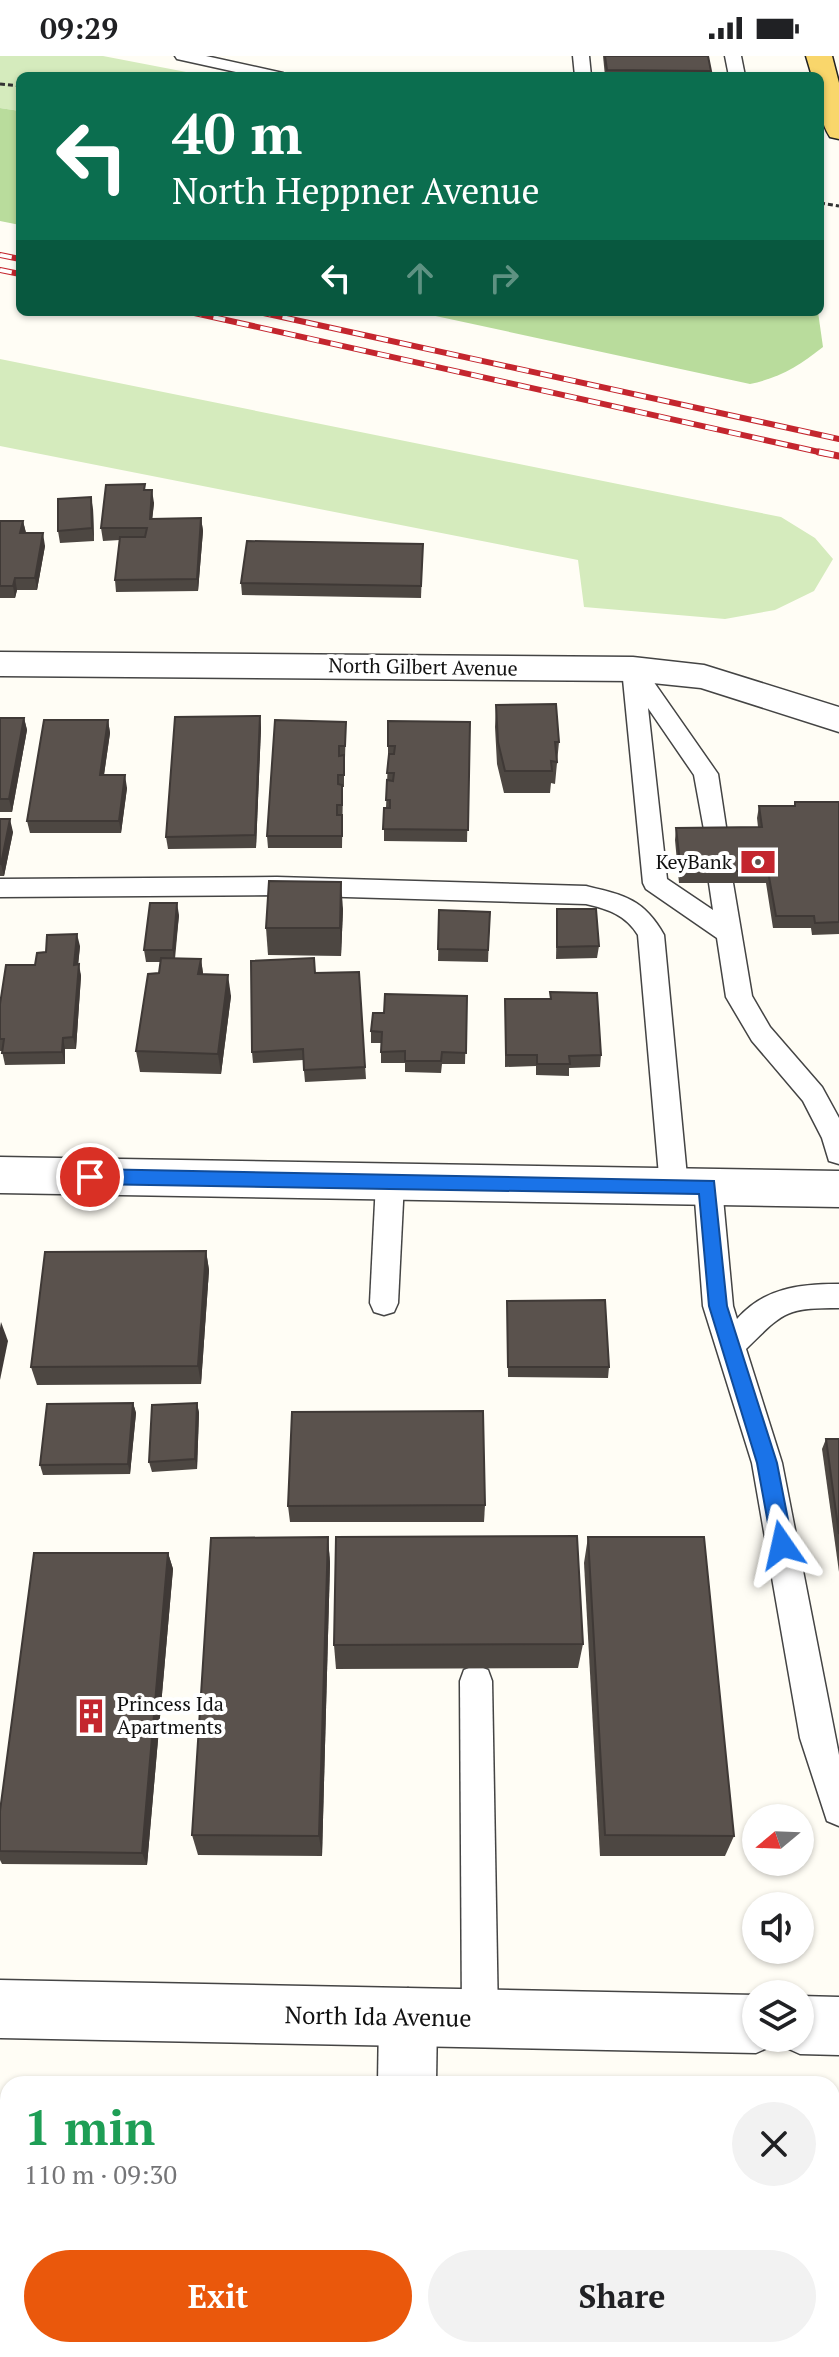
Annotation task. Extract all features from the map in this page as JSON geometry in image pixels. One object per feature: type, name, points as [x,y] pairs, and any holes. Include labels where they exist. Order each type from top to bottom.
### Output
[{"type":"main road","points":[[827,63],[839,131]]},
{"type":"street","name":"North Gilbert Avenue","points":[[0,664],[633,669],[704,677],[839,720]]},
{"type":"street","points":[[0,1175],[839,1189]]},
{"type":"street","name":"North Ida Avenue","points":[[0,2009],[742,2024]]},
{"type":"street","points":[[407,2076],[408,2017]]},
{"type":"street","points":[[814,2025],[839,2026]]},
{"type":"lane","points":[[183,56],[258,72]]},
{"type":"lane","points":[[633,669],[706,774],[716,840]]},
{"type":"lane","points":[[633,669],[655,883],[729,934]]},
{"type":"lane","points":[[721,883],[739,997],[761,1034],[813,1094],[836,1138],[839,1153]]},
{"type":"lane","points":[[0,888],[277,886],[571,895],[615,902],[633,909],[644,920],[651,935],[691,1187],[729,1346],[767,1463],[817,1738],[839,1809]]},
{"type":"lane","points":[[384,1303],[390,1182]]},
{"type":"lane","points":[[729,1346],[741,1338],[764,1310],[792,1298],[839,1296]]},
{"type":"lane","points":[[476,1681],[480,2018]]},
{"type":"green space","points":[[0,56],[103,56],[186,72],[16,72],[16,110],[0,108]]},
{"type":"green space","points":[[0,108],[16,110],[16,224],[0,221]]},
{"type":"green space","points":[[436,316],[819,316],[823,347],[788,370],[750,384]]},
{"type":"green space","points":[[0,359],[781,517],[815,538],[833,559],[814,591],[775,610],[725,619],[584,607],[578,560],[0,446]]},
{"type":"building","points":[[605,56],[708,56],[711,71],[607,70]]},
{"type":"building","points":[[145,484],[144,490],[152,490],[150,519],[201,518],[197,579],[115,580],[120,537],[145,537],[147,528],[101,528],[106,485]]},
{"type":"building","points":[[91,497],[92,528],[58,531],[58,499]]},
{"type":"building","points":[[0,521],[23,521],[20,533],[43,533],[35,578],[15,578],[13,586],[0,586]]},
{"type":"building","points":[[247,541],[423,544],[421,586],[241,583]]},
{"type":"building","points":[[556,704],[559,742],[555,742],[557,762],[551,761],[552,771],[505,771],[498,742],[496,705]]},
{"type":"building","points":[[260,716],[255,835],[166,837],[175,717]]},
{"type":"building","points":[[0,718],[24,718],[9,799],[0,799]]},
{"type":"building","points":[[44,720],[108,720],[100,775],[125,775],[119,821],[27,821]]},
{"type":"building","points":[[275,720],[346,722],[345,746],[339,746],[339,756],[344,755],[344,775],[338,775],[338,784],[342,785],[342,805],[337,805],[337,815],[342,815],[342,836],[267,836]]},
{"type":"building","points":[[388,721],[470,722],[468,830],[383,829],[384,808],[390,808],[390,800],[386,800],[387,780],[393,781],[394,773],[387,773],[389,754],[394,754],[395,746],[388,746]]},
{"type":"building","name":"KeyBank","points":[[795,802],[839,802],[839,922],[815,923],[814,916],[776,916],[768,871],[681,871],[676,828],[762,827],[759,806],[795,806]]},
{"type":"building","points":[[0,819],[10,819],[1,864],[0,864]]},
{"type":"building","points":[[269,881],[341,882],[340,928],[266,928]]},
{"type":"building","points":[[150,903],[177,903],[173,950],[144,950]]},
{"type":"building","points":[[557,909],[596,909],[599,946],[557,947]]},
{"type":"building","points":[[439,910],[490,912],[488,950],[438,949]]},
{"type":"building","points":[[77,934],[74,965],[79,964],[73,1037],[63,1038],[62,1052],[2,1053],[4,1039],[0,1039],[0,1004],[6,965],[35,965],[37,953],[46,952],[47,935]]},
{"type":"building","points":[[161,958],[201,959],[198,974],[228,975],[218,1054],[136,1051],[148,974],[159,973]]},
{"type":"building","points":[[314,958],[315,973],[359,972],[365,1067],[304,1070],[303,1049],[252,1052],[251,961]]},
{"type":"building","points":[[550,992],[597,993],[601,1055],[569,1056],[570,1064],[537,1064],[537,1055],[506,1055],[505,999],[551,999]]},
{"type":"building","points":[[385,994],[467,996],[466,1053],[442,1052],[441,1061],[405,1061],[405,1051],[381,1052],[382,1032],[371,1031],[373,1013],[384,1013]]},
{"type":"building","points":[[206,1251],[198,1366],[31,1367],[45,1252]]},
{"type":"building","points":[[605,1300],[609,1367],[508,1367],[507,1301]]},
{"type":"building","points":[[133,1403],[128,1464],[40,1465],[47,1404]]},
{"type":"building","points":[[197,1403],[195,1459],[149,1462],[152,1405]]},
{"type":"building","points":[[483,1411],[485,1505],[288,1506],[292,1412]]},
{"type":"building","points":[[826,1439],[839,1439],[839,1534]]},
{"type":"building","points":[[577,1536],[583,1644],[334,1645],[336,1537]]},
{"type":"building","points":[[328,1537],[319,1836],[192,1835],[211,1538]]},
{"type":"building","points":[[588,1537],[704,1537],[734,1836],[605,1835]]},
{"type":"building","name":"Princess Ida Apartments","points":[[34,1553],[168,1553],[142,1853],[0,1851],[0,1811]]},
{"type":"railway","points":[[0,255],[16,258]]},
{"type":"railway","points":[[0,270],[16,273]]},
{"type":"railway","points":[[208,316],[819,452]]},
{"type":"railway","points":[[277,316],[839,439]]},
{"type":"railway","points":[[819,452],[839,456]]},
{"type":"railway","points":[[819,452],[828,454]]},
{"type":"place","name":"KeyBank","points":[[758,862]]},
{"type":"place","name":"Princess Ida Apartments","points":[[91,1716]]},
{"type":"route","points":[[90,1177],[708,1187],[718,1306],[767,1463],[782,1545]]}]
